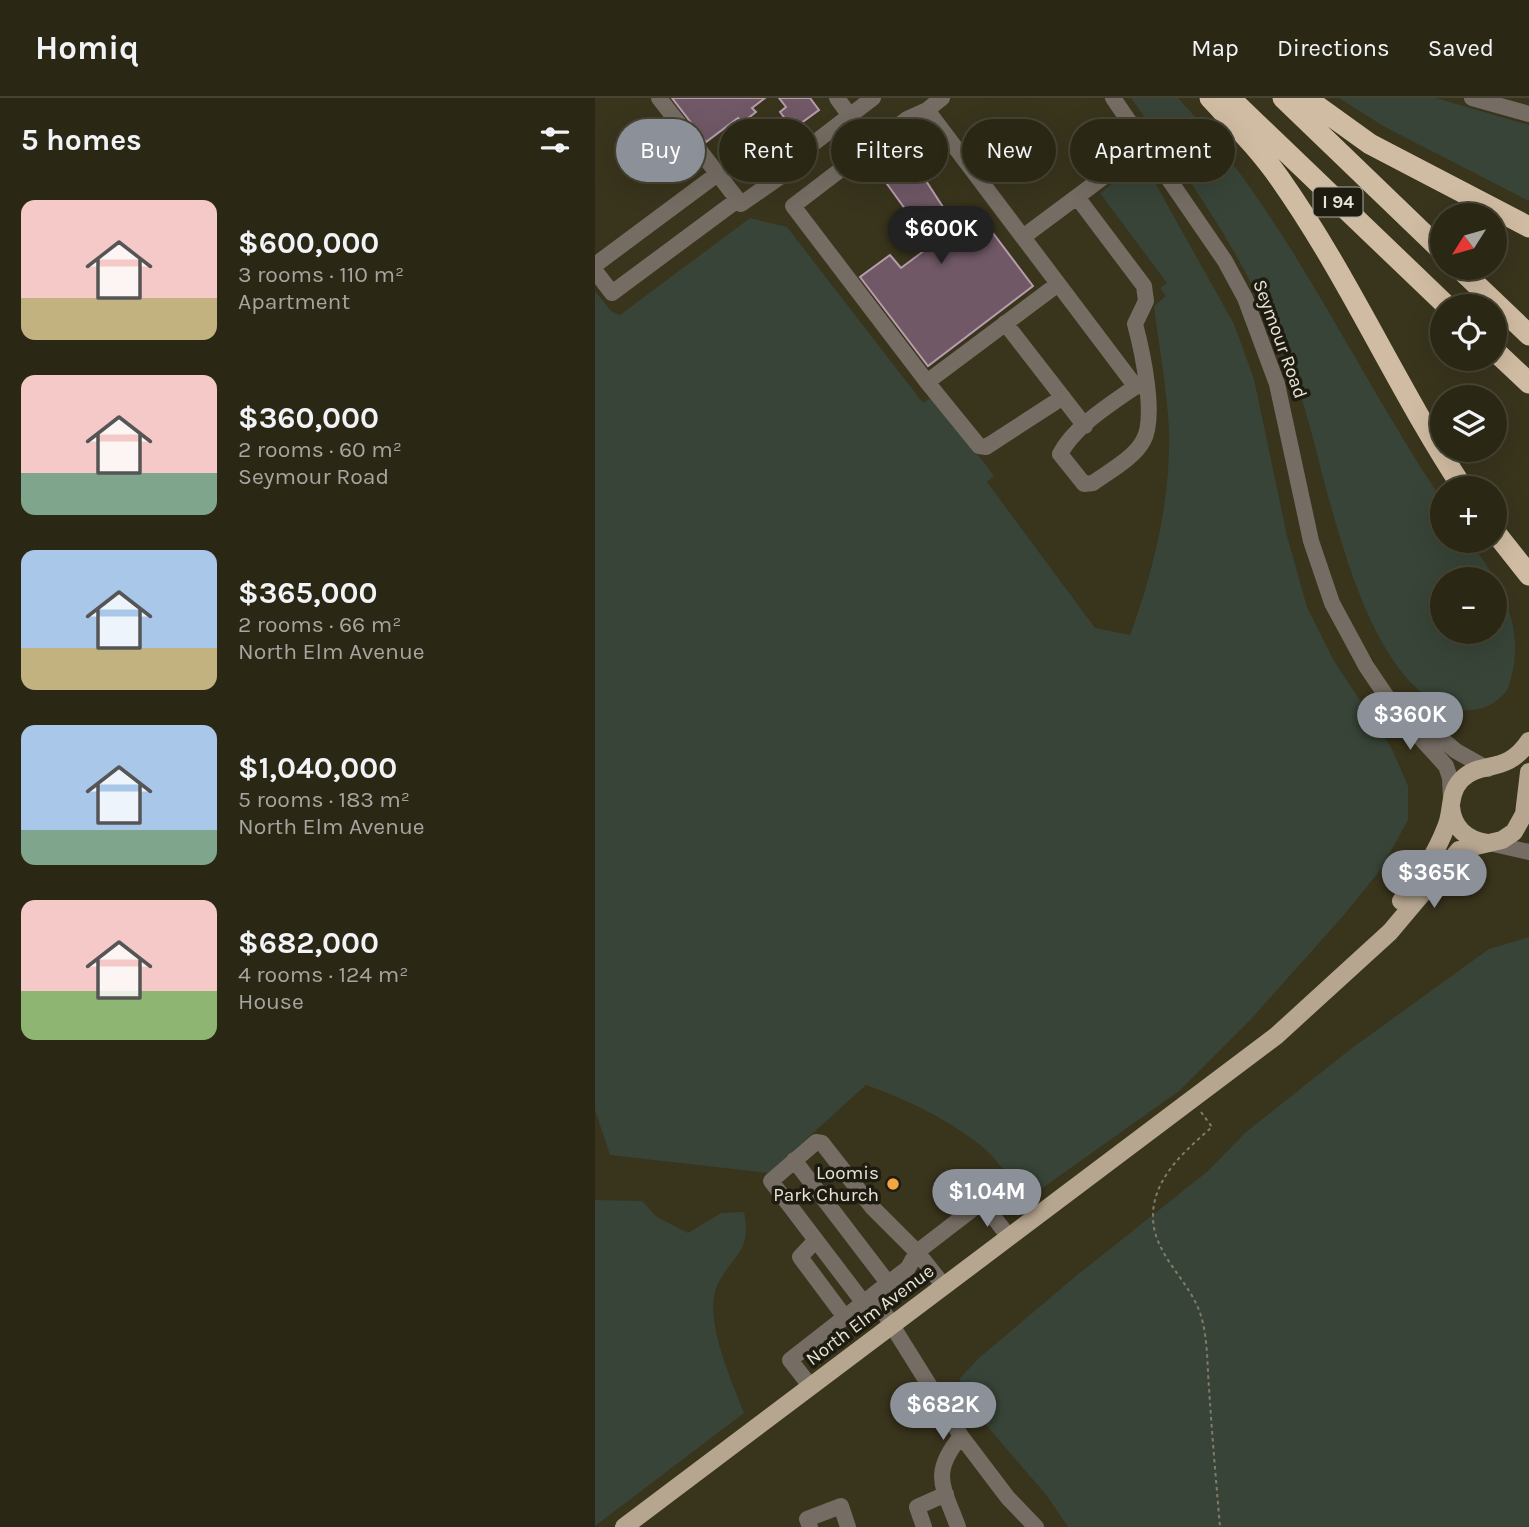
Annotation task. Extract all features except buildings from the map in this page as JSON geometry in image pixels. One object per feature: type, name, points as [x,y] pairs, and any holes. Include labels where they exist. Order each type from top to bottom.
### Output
[{"type":"highway","points":[[1210,98],[1269,164],[1294,200],[1421,422],[1455,476]]},
{"type":"highway","name":"I 94","points":[[1230,98],[1434,294]]},
{"type":"highway","name":"I 94","points":[[1283,98],[1430,239]]},
{"type":"highway","points":[[1306,98],[1370,144],[1529,227]]},
{"type":"highway","points":[[1472,280],[1529,335]]},
{"type":"highway","points":[[1507,362],[1529,383]]},
{"type":"highway","points":[[1507,547],[1529,575]]},
{"type":"main road","name":"North Elm Avenue","points":[[1367,950],[1428,863],[1448,823],[1453,793],[1460,781],[1471,773],[1511,761],[1529,741]]},
{"type":"main road","name":"Seymour Road","points":[[1488,769],[1504,773],[1515,782],[1522,794],[1527,814]]},
{"type":"main road","name":"North Elm Avenue","points":[[624,1527],[1192,1100],[1294,1020],[1396,926],[1453,856],[1465,847],[1502,840],[1514,832],[1527,814],[1529,772]]},
{"type":"main road","points":[[1451,807],[1454,821],[1462,833],[1489,843]]},
{"type":"street","points":[[659,98],[736,201],[745,203],[790,170],[797,156],[873,98]]},
{"type":"street","points":[[837,98],[850,116]]},
{"type":"street","points":[[942,98],[927,110],[907,120],[793,206],[979,446],[986,447],[1063,397]]},
{"type":"street","name":"Seymour Road","points":[[1113,98],[1127,119]]},
{"type":"street","points":[[1472,98],[1529,114]]},
{"type":"street","points":[[927,110],[1058,284],[1141,383]]},
{"type":"street","points":[[595,265],[716,175]]},
{"type":"street","points":[[1023,237],[1097,182]]},
{"type":"street","name":"Seymour Road","points":[[1170,182],[1225,261],[1245,298],[1277,384],[1306,523],[1326,589],[1354,647],[1386,695],[1402,718],[1446,766],[1450,778],[1451,807]]},
{"type":"street","points":[[1077,197],[1144,286],[1146,301],[1135,324],[1146,364],[1141,383],[1147,426],[1143,442],[1093,483],[1084,485],[1060,454],[1085,426],[1141,383]]},
{"type":"street","points":[[595,271],[612,293],[736,201]]},
{"type":"street","points":[[927,382],[1058,284]]},
{"type":"street","points":[[1005,323],[1085,426]]},
{"type":"street","name":"Seymour Road","points":[[1386,695],[1456,751],[1488,769]]},
{"type":"street","points":[[1489,843],[1529,852]]},
{"type":"street","points":[[944,1286],[917,1252],[872,1207],[822,1143],[816,1142],[771,1181],[816,1240],[893,1324],[961,1436],[1008,1498],[1036,1527]]},
{"type":"street","points":[[794,1160],[888,1283]]},
{"type":"street","points":[[811,1387],[790,1360],[908,1268],[917,1252],[982,1202],[1009,1237]]},
{"type":"street","points":[[816,1240],[800,1252],[800,1257],[844,1316]]},
{"type":"street","points":[[958,1527],[941,1481],[944,1457],[961,1436]]},
{"type":"street","points":[[924,1527],[917,1507],[946,1494]]},
{"type":"street","points":[[810,1527],[807,1519],[841,1506],[848,1527]]},
{"type":"path","points":[[1192,1100],[1212,1127],[1174,1164],[1164,1179],[1155,1200],[1153,1223],[1159,1245],[1187,1286],[1203,1324],[1220,1527]]},
{"type":"green space","points":[[1131,98],[1178,98],[1196,119],[1146,119]]},
{"type":"green space","points":[[1339,98],[1436,98],[1529,125],[1529,201],[1385,127]]},
{"type":"green space","points":[[1235,168],[1318,293],[1430,481],[1430,553],[1478,553],[1487,567],[1430,567],[1430,644],[1507,644],[1507,606],[1514,629],[1513,669],[1507,690],[1493,703],[1481,709],[1461,710],[1426,696],[1397,666],[1373,626],[1353,578],[1301,397],[1291,371],[1244,269],[1190,182],[1235,182]]},
{"type":"green space","points":[[1114,182],[1155,182],[1234,324],[1254,379],[1287,536],[1307,607],[1334,661],[1392,749],[1408,786],[1408,820],[1381,869],[1344,915],[1251,1019],[1179,1091],[1027,1199],[991,1155],[958,1129],[897,1097],[866,1085],[769,1173],[610,1155],[595,1110],[595,291],[611,311],[620,315],[750,218],[787,227],[923,403],[932,397],[985,464],[994,476],[987,482],[1095,628],[1130,635],[1147,585],[1167,482],[1167,399],[1154,306],[1166,296],[1160,288],[1167,283],[1100,193]]},
{"type":"green space","points":[[1529,937],[1529,1527],[1068,1527],[1047,1496],[981,1419],[959,1379],[980,1357],[1076,1276],[1208,1171],[1246,1132],[1352,1048],[1489,949]]},
{"type":"green space","points":[[595,1200],[642,1201],[657,1217],[688,1233],[721,1213],[744,1212],[746,1226],[743,1246],[722,1276],[714,1300],[716,1333],[726,1368],[744,1413],[595,1526]]},
{"type":"place","name":"Loomis Park Church","points":[[893,1184]]}]
